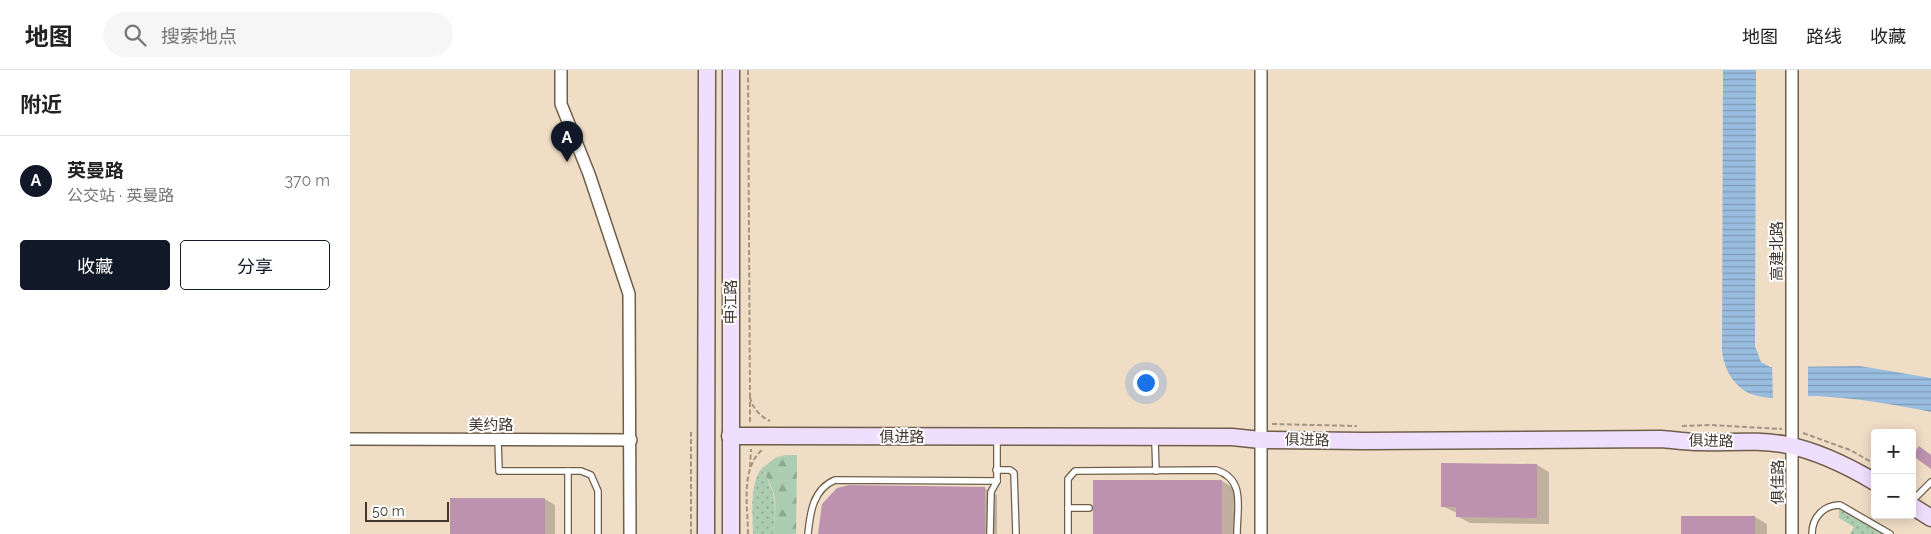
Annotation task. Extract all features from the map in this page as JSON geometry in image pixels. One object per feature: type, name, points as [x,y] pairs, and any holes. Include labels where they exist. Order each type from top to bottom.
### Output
[{"type":"street","points":[[561,70],[561,104],[589,174],[630,294],[630,534]]},
{"type":"street","name":"申江路","points":[[706,534],[707,70]]},
{"type":"street","name":"申江路","points":[[731,70],[731,534]]},
{"type":"street","points":[[1261,70],[1261,534]]},
{"type":"street","name":"高建北路","points":[[1792,70],[1793,439]]},
{"type":"street","name":"俱进路","points":[[730,436],[1232,437],[1261,440],[1661,439],[1698,442],[1748,442],[1793,439],[1871,480]]},
{"type":"street","name":"美约路","points":[[350,439],[631,440]]},
{"type":"street","name":"俱佳路","points":[[1792,534],[1793,439]]},
{"type":"street","points":[[1916,509],[1931,518]]},
{"type":"lane","points":[[990,534],[991,492],[997,481],[997,437]]},
{"type":"lane","points":[[498,440],[499,472],[581,471],[591,475],[596,485],[598,534]]},
{"type":"lane","points":[[1155,443],[1156,470]]},
{"type":"lane","points":[[996,470],[1010,470],[1014,473],[1016,534]]},
{"type":"lane","points":[[1068,534],[1068,479],[1075,472],[1216,470],[1227,473],[1237,486],[1237,534]]},
{"type":"lane","points":[[568,471],[568,534]]},
{"type":"lane","points":[[808,534],[817,493],[825,484],[835,480],[997,481]]},
{"type":"lane","points":[[1916,497],[1931,482]]},
{"type":"lane","points":[[1812,534],[1815,520],[1824,507],[1840,505],[1890,534]]},
{"type":"lane","points":[[1068,508],[1088,508]]},
{"type":"path","points":[[748,70],[750,469]]},
{"type":"path","points":[[747,483],[748,534]]},
{"type":"green space","points":[[785,455],[797,455],[796,534],[773,534],[775,500],[771,485],[761,469],[775,458]]},
{"type":"green space","points":[[761,469],[773,492],[775,516],[773,534],[753,534],[753,492]]},
{"type":"green space","points":[[1839,509],[1883,534],[1850,534],[1854,527],[1839,518]]},
{"type":"water","points":[[1723,70],[1756,70],[1755,346],[1761,362],[1770,367],[1860,366],[1931,378],[1931,412],[1845,398],[1808,396],[1767,398],[1745,391],[1731,377],[1722,351]]},
{"type":"pier","points":[[1808,363],[1808,399],[1773,400],[1772,364]]},
{"type":"building","points":[[1919,446],[1931,455],[1931,469],[1916,458],[1916,450]]},
{"type":"building","points":[[1441,463],[1537,464],[1537,518],[1456,517],[1456,507],[1441,507]]},
{"type":"building","points":[[1093,480],[1222,480],[1222,534],[1093,534]]},
{"type":"building","points":[[849,485],[985,487],[985,534],[818,534],[822,504],[837,488]]},
{"type":"building","points":[[450,498],[545,498],[545,534],[450,534]]},
{"type":"building","points":[[1681,516],[1755,516],[1755,534],[1681,534]]},
{"type":"place","name":"英曼路","points":[[567,162]]}]
